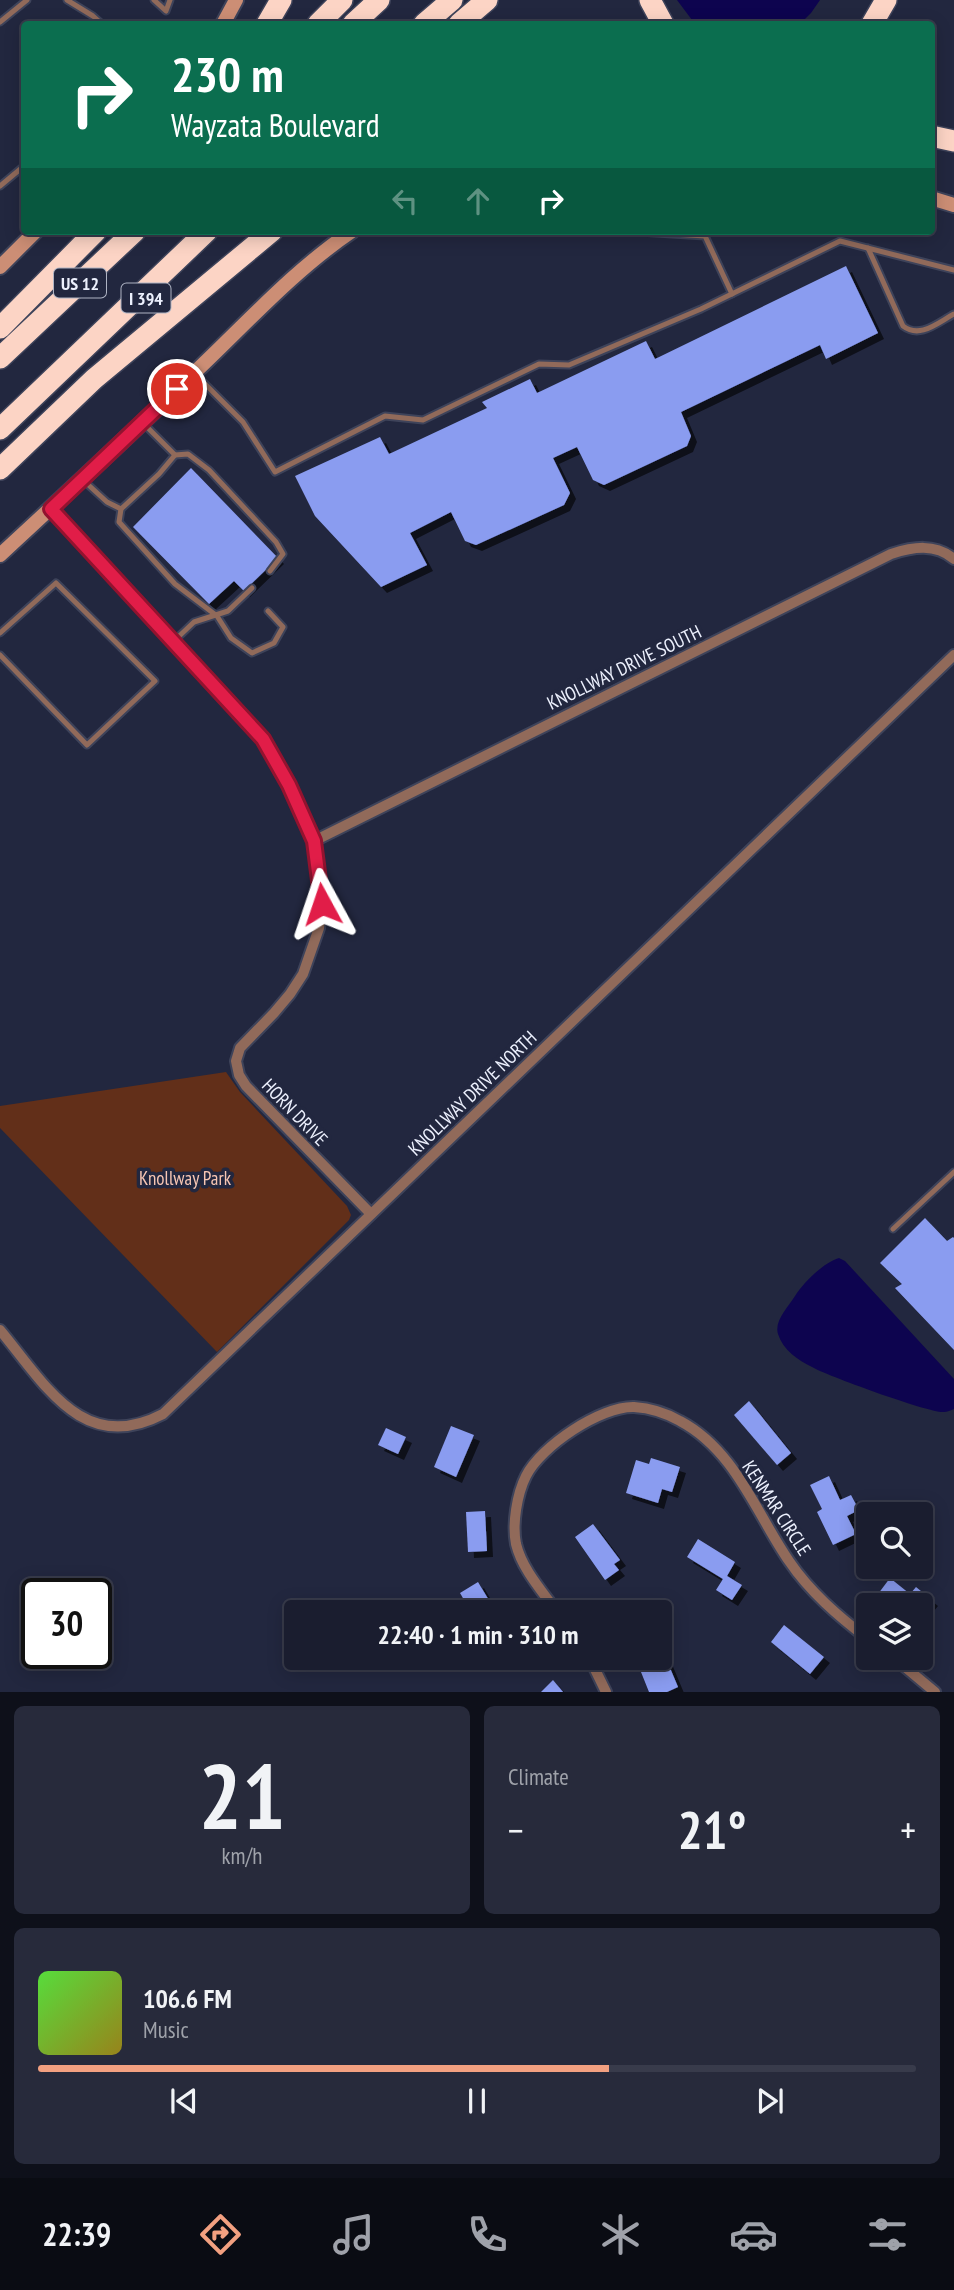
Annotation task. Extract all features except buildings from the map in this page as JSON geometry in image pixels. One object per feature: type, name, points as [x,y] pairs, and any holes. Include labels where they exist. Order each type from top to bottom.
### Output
[{"type":"highway","points":[[269,21],[281,0]]},
{"type":"highway","points":[[321,21],[342,0]]},
{"type":"highway","points":[[356,21],[379,0]]},
{"type":"highway","points":[[428,21],[452,0]]},
{"type":"highway","points":[[462,21],[487,0]]},
{"type":"highway","points":[[650,0],[661,21]]},
{"type":"highway","points":[[874,21],[886,0]]},
{"type":"highway","points":[[935,137],[954,141]]},
{"type":"highway","points":[[0,328],[92,235]]},
{"type":"highway","points":[[0,358],[118,235]]},
{"type":"highway","name":"US 12","points":[[24,335],[131,235]]},
{"type":"highway","name":"US 12","points":[[66,364],[202,235]]},
{"type":"highway","name":"I 394","points":[[0,429],[66,364],[221,235]]},
{"type":"highway","points":[[0,469],[94,379],[267,235]]},
{"type":"street","points":[[225,21],[236,0]]},
{"type":"street","points":[[935,199],[954,205]]},
{"type":"street","points":[[2,260],[31,235]]},
{"type":"street","points":[[0,555],[82,480],[290,279],[346,235]]},
{"type":"street","name":"HORN DRIVE","points":[[51,509],[263,739],[289,785],[314,841],[322,904],[319,928],[303,974],[274,1013],[240,1048],[237,1068],[246,1086],[371,1214]]},
{"type":"street","name":"KNOLLWAY DRIVE SOUTH","points":[[314,841],[891,554],[913,547],[930,547],[954,559]]},
{"type":"street","name":"KNOLLWAY DRIVE NORTH","points":[[0,1330],[57,1398],[72,1412],[89,1422],[106,1427],[127,1428],[147,1423],[163,1414],[954,655]]},
{"type":"street","name":"KENMAR CIRCLE","points":[[549,1600],[529,1570],[516,1543],[518,1501],[526,1476],[538,1459],[583,1425],[607,1412],[634,1407],[658,1411],[680,1421],[715,1448],[748,1489],[790,1563],[815,1594],[856,1630]]},
{"type":"street","points":[[596,1670],[606,1692]]},
{"type":"street","points":[[908,1670],[935,1692]]},
{"type":"lane","points":[[0,22],[27,0]]},
{"type":"lane","points":[[67,0],[99,21]]},
{"type":"lane","points":[[154,0],[166,11],[170,0]]},
{"type":"lane","points":[[0,187],[21,169]]},
{"type":"lane","points":[[689,235],[705,236],[732,294]]},
{"type":"lane","points":[[194,373],[243,422],[275,472],[385,416],[423,420],[539,365],[569,365],[732,294],[840,241],[954,270]]},
{"type":"lane","points":[[868,248],[903,326],[911,332],[919,332],[954,314]]},
{"type":"lane","points":[[142,422],[175,455]]},
{"type":"lane","points":[[268,611],[284,627],[274,643],[252,653],[231,638],[218,616],[175,584],[129,534],[120,522],[121,509],[159,474],[175,455],[188,454],[209,470],[276,542],[283,554],[270,571]]},
{"type":"lane","points":[[82,480],[107,502],[121,509]]},
{"type":"lane","points":[[0,633],[56,583],[155,681],[87,745],[0,655]]},
{"type":"lane","points":[[174,641],[194,622],[228,611],[252,588]]},
{"type":"lane","points":[[893,1228],[954,1172]]},
{"type":"green space","name":"Knollway Park","points":[[226,1072],[240,1092],[347,1206],[351,1215],[217,1352],[0,1128],[0,1106]]},
{"type":"shaded area","points":[[677,0],[820,0],[803,21],[693,21]]},
{"type":"shaded area","points":[[839,1258],[845,1261],[954,1379],[954,1409],[935,1411],[856,1385],[807,1364],[783,1345],[777,1329],[782,1314],[809,1279]]},
{"type":"route","points":[[177,389],[51,509],[263,739],[289,785],[314,841],[322,904]]}]
